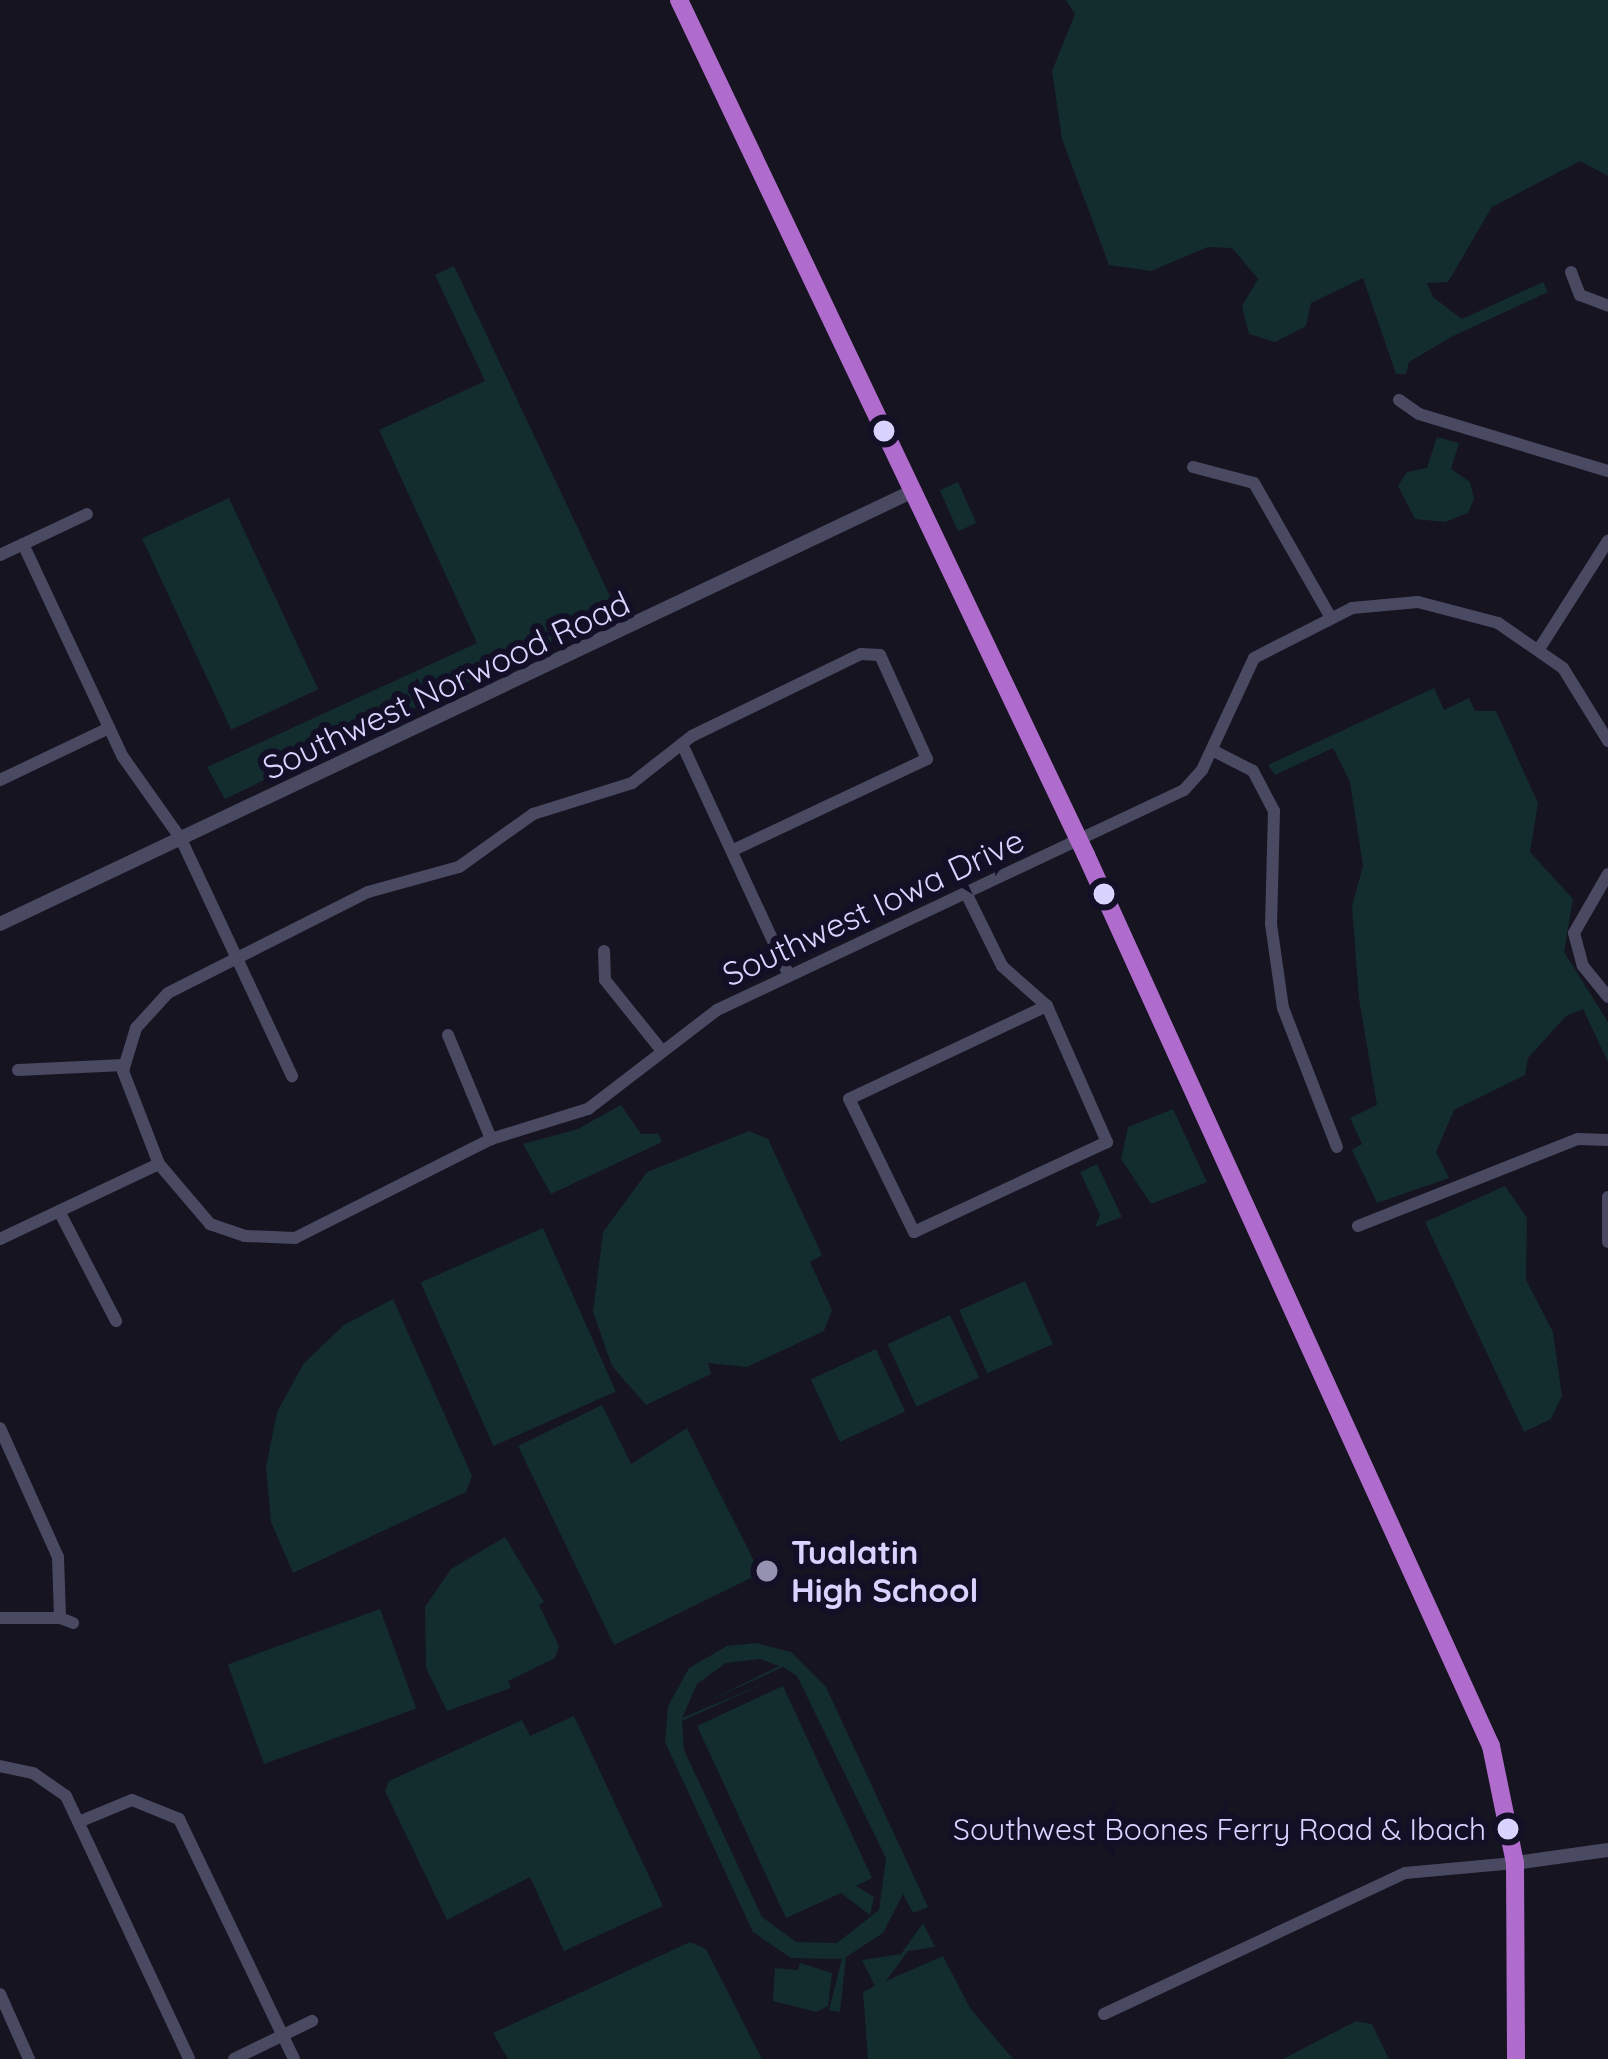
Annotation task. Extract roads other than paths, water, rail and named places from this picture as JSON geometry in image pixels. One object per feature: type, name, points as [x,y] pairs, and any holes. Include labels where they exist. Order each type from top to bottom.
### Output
[{"type":"main road","points":[[679,0],[1078,840],[1491,1746],[1515,1863],[1516,2059]]},
{"type":"street","points":[[1571,272],[1580,296],[1608,306]]},
{"type":"street","points":[[1399,400],[1419,414],[1608,471]]},
{"type":"street","points":[[1193,467],[1254,483],[1330,616]]},
{"type":"street","name":"Southwest Norwood Road","points":[[0,925],[913,491]]},
{"type":"street","points":[[0,555],[87,514]]},
{"type":"street","points":[[1541,646],[1608,541]]},
{"type":"street","points":[[23,544],[109,728],[182,839],[292,1076]]},
{"type":"street","name":"Southwest Iowa Drive","points":[[159,1164],[210,1224],[244,1236],[296,1238],[491,1139],[588,1109],[717,1010],[1184,790],[1213,750],[1254,658],[1330,616],[1418,602],[1498,623],[1541,646],[1588,701],[1608,741]]},
{"type":"street","points":[[0,1238],[159,1164],[124,1066],[150,1009],[368,892],[459,866],[533,814],[632,783],[682,744],[874,652],[927,759],[734,850]]},
{"type":"street","points":[[0,780],[109,728]]},
{"type":"street","points":[[682,744],[789,976]]},
{"type":"street","points":[[1213,750],[1253,771],[1274,811],[1271,924],[1280,992],[1304,1079],[1337,1147]]},
{"type":"street","points":[[1608,874],[1574,933],[1583,966],[1608,997]]},
{"type":"street","points":[[966,893],[1002,966],[1047,1006],[1107,1142],[914,1232],[849,1099],[1047,1006]]},
{"type":"street","points":[[604,951],[604,980],[662,1051]]},
{"type":"street","points":[[448,1035],[491,1139]]},
{"type":"street","points":[[19,1070],[124,1066]]},
{"type":"street","points":[[1358,1226],[1578,1139],[1608,1140]]},
{"type":"street","points":[[1608,1198],[1608,1242]]},
{"type":"street","points":[[59,1211],[116,1321]]},
{"type":"street","points":[[0,1428],[58,1557],[67,1621],[0,1618]]},
{"type":"street","points":[[0,1766],[51,1783],[81,1821],[189,2059]]},
{"type":"street","points":[[81,1821],[132,1801],[179,1819],[287,2035],[294,2059]]},
{"type":"street","points":[[1104,2014],[1416,1869],[1515,1863],[1608,1850]]},
{"type":"street","points":[[0,1994],[29,2059]]},
{"type":"street","points":[[234,2059],[312,2021]]},
{"type":"place","name":"Tualatin High School","points":[[767,1571]]},
{"type":"place","name":"Southwest Boones Ferry Road & Ibach","points":[[1508,1829]]}]
